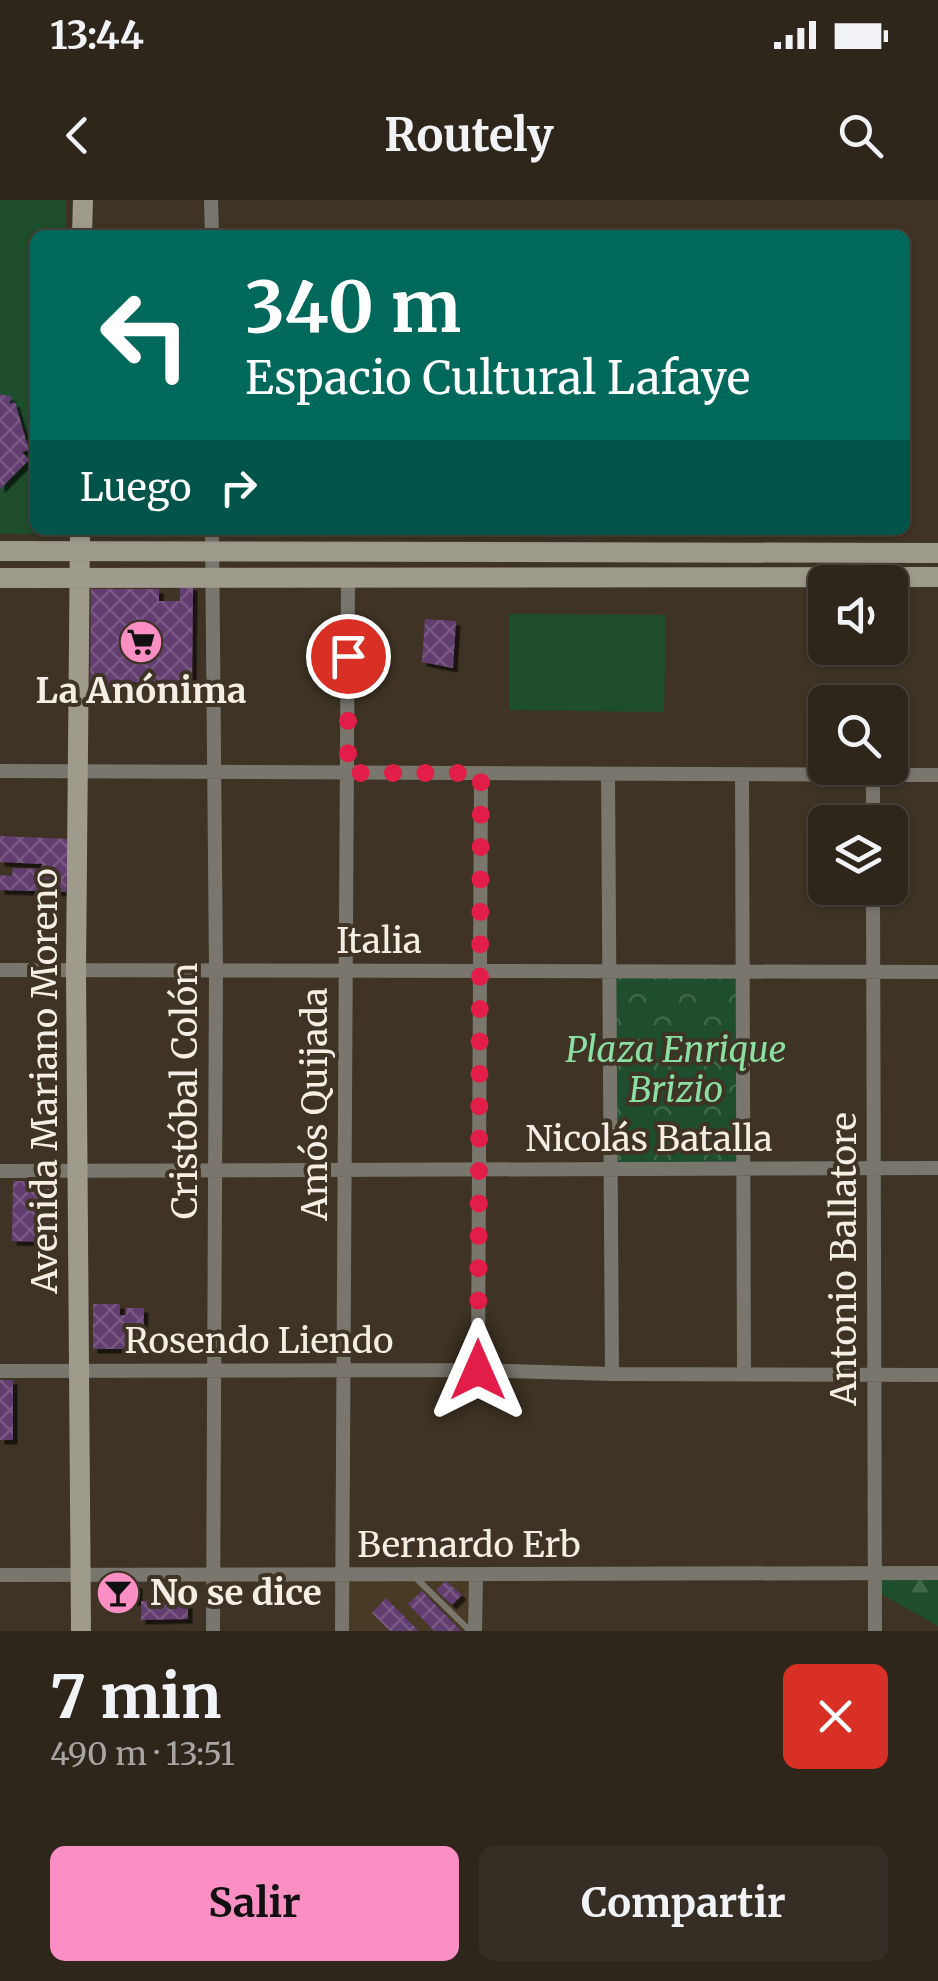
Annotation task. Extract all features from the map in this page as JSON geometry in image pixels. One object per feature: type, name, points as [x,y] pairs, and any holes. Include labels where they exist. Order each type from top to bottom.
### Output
[{"type":"main road","points":[[82,230],[83,200]]},
{"type":"main road","points":[[0,551],[80,541],[212,552],[938,553]]},
{"type":"main road","name":"Avenida Mariano Moreno","points":[[80,541],[76,970],[81,1631]]},
{"type":"main road","points":[[0,578],[938,577]]},
{"type":"street","points":[[212,200],[212,230]]},
{"type":"street","name":"Cristóbal Colón","points":[[212,535],[216,970],[213,1631]]},
{"type":"street","name":"Amós Quijada","points":[[342,1631],[348,578]]},
{"type":"street","points":[[0,771],[808,775]]},
{"type":"street","points":[[478,1370],[481,773]]},
{"type":"street","points":[[608,774],[612,1374]]},
{"type":"street","points":[[742,774],[744,1374]]},
{"type":"street","points":[[908,775],[938,775]]},
{"type":"street","name":"Antonio Ballatore","points":[[874,905],[875,1631]]},
{"type":"street","name":"Italia","points":[[0,970],[938,972]]},
{"type":"street","name":"Nicolás Batalla","points":[[0,1171],[938,1168]]},
{"type":"street","name":"Rosendo Liendo","points":[[0,1371],[478,1370],[938,1375]]},
{"type":"street","name":"Bernardo Erb","points":[[0,1575],[938,1573]]},
{"type":"street","points":[[473,1631],[476,1575]]},
{"type":"lane","points":[[412,1575],[473,1631]]},
{"type":"path","points":[[692,1056],[698,1060]]},
{"type":"shaded area","points":[[346,1580],[470,1581],[471,1631],[347,1631]]},
{"type":"green space","points":[[0,200],[66,200],[66,230],[30,230],[30,534],[0,534]]},
{"type":"green space","points":[[509,614],[666,615],[664,712],[509,710]]},
{"type":"green space","name":"Plaza Enrique Brizio","points":[[740,975],[740,1165],[612,1166],[611,976]]},
{"type":"green space","points":[[881,1580],[938,1580],[938,1626],[881,1594]]},
{"type":"building","points":[[0,394],[12,397],[9,404],[15,402],[29,450],[22,452],[29,460],[0,489]]},
{"type":"building","name":"La Anónima","points":[[180,586],[193,586],[192,683],[116,682],[116,698],[90,698],[91,589],[159,589],[159,601],[180,601]]},
{"type":"building","points":[[425,619],[456,621],[453,668],[422,662]]},
{"type":"building","points":[[0,836],[68,839],[66,892],[0,890],[0,875],[12,876],[13,868],[41,869],[42,864],[0,862]]},
{"type":"building","points":[[13,1181],[51,1181],[50,1242],[12,1241]]},
{"type":"building","points":[[93,1304],[120,1304],[120,1315],[126,1315],[126,1308],[144,1308],[143,1349],[93,1349]]},
{"type":"building","points":[[0,1380],[13,1380],[13,1440],[0,1440]]},
{"type":"building","points":[[446,1581],[462,1595],[452,1605],[436,1590]]},
{"type":"building","name":"No se dice","points":[[138,1584],[138,1601],[97,1603],[97,1585]]},
{"type":"building","points":[[422,1591],[461,1631],[434,1631],[408,1604]]},
{"type":"building","points":[[386,1598],[419,1631],[390,1631],[372,1613]]},
{"type":"building","points":[[188,1600],[188,1619],[141,1620],[141,1601]]},
{"type":"place","name":"La Anónima","points":[[141,642]]},
{"type":"place","name":"No se dice","points":[[118,1593]]},
{"type":"route","points":[[348,656],[348,773],[481,773],[478,1370]]}]
